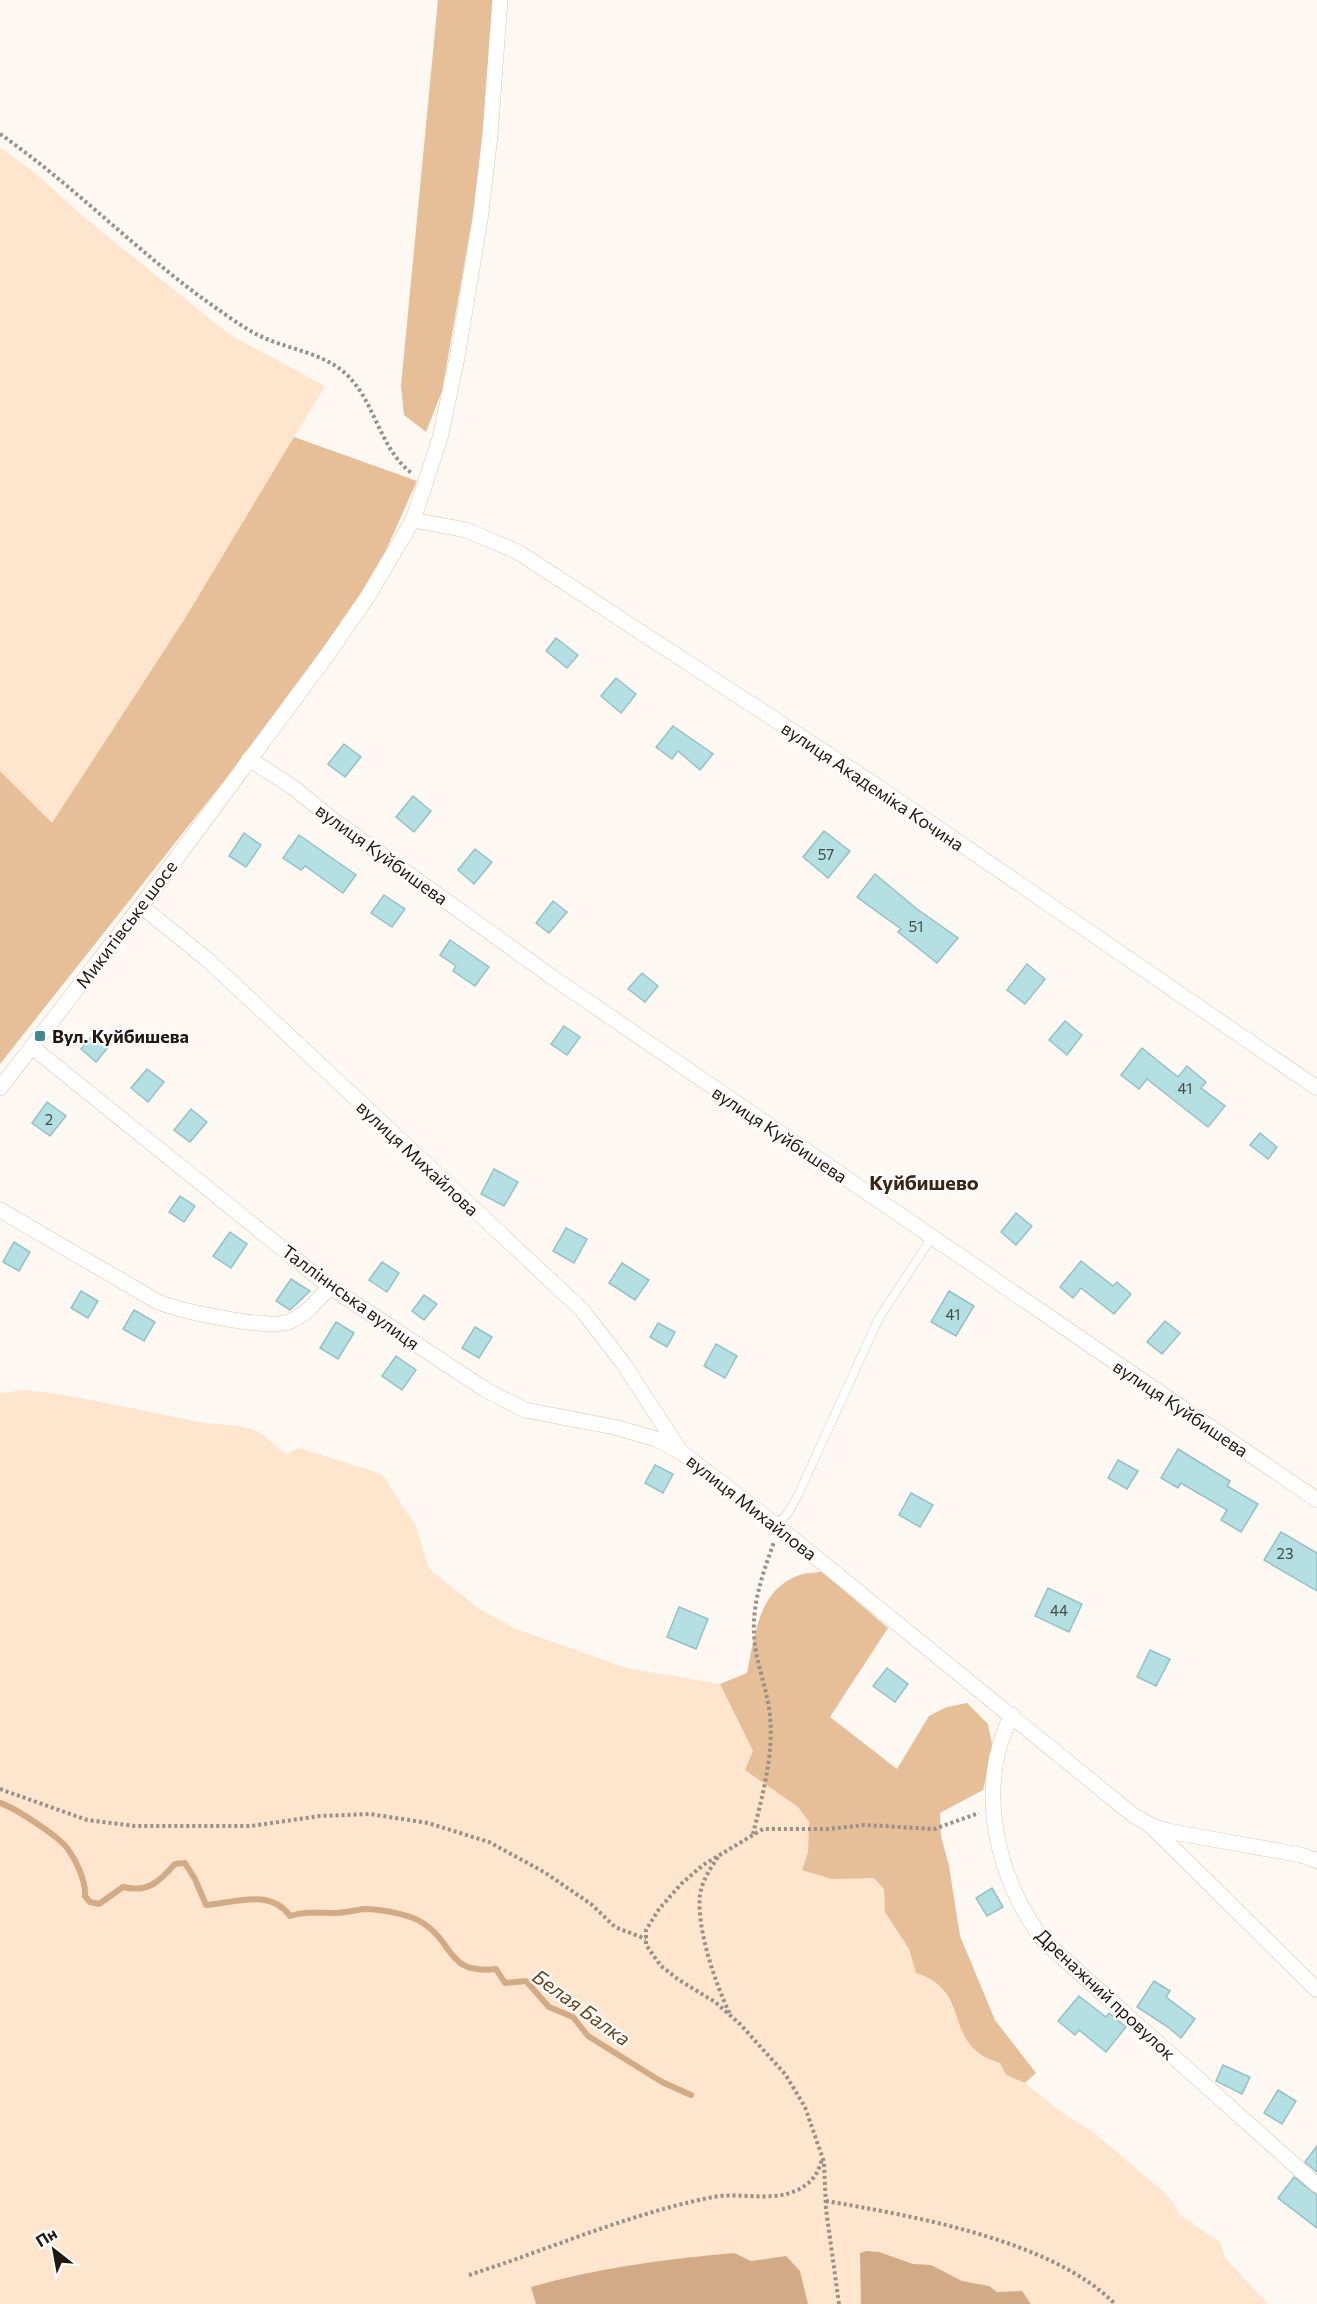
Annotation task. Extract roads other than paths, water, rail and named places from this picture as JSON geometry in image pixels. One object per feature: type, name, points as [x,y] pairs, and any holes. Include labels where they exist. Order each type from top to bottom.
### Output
[{"type":"street","name":"Микитівське шосе","points":[[0,1088],[141,906],[368,596],[412,520],[440,438],[457,358],[480,220],[490,135],[500,0]]},
{"type":"street","name":"вулиця Академіка Кочина","points":[[412,520],[466,530],[518,552],[875,785],[1317,1088]]},
{"type":"street","name":"вулиця Куйбишева","points":[[249,759],[294,788],[332,819],[552,977],[1317,1500]]},
{"type":"street","name":"вулиця Михайлова","points":[[141,906],[209,961],[582,1310],[623,1363],[681,1452],[778,1526],[1133,1815],[1150,1826],[1197,1837],[1301,1855],[1317,1861]]},
{"type":"street","name":"Талліннська вулиця","points":[[32,1047],[330,1287],[506,1402],[525,1410],[614,1427],[656,1439],[681,1452]]},
{"type":"street","points":[[0,1210],[158,1302],[177,1310],[264,1324],[288,1322],[304,1314],[330,1287]]},
{"type":"street","name":"Дренажний провулок","points":[[1012,1715],[1001,1740],[993,1805],[997,1837],[1019,1905],[1046,1942],[1317,2186]]},
{"type":"street","points":[[1150,1826],[1317,1990]]},
{"type":"lane","points":[[778,1526],[798,1495],[879,1318],[932,1237]]},
{"type":"waterway","name":"Белая Балка","points":[[0,1803],[35,1822],[67,1848],[80,1871],[85,1896],[90,1902],[99,1904],[123,1887],[146,1887],[158,1881],[175,1864],[185,1863],[206,1905],[251,1899],[273,1902],[282,1907],[290,1916],[364,1909],[410,1917],[433,1931],[460,1963],[480,1970],[496,1969],[505,1983],[526,1981],[549,2007],[573,2017],[588,2036],[662,2082],[691,2095]]},
{"type":"place","name":"Вул. Куйбишева","points":[[40,1036]]},
{"type":"district","name":"Куйбишево","points":[[924,1182]]}]
